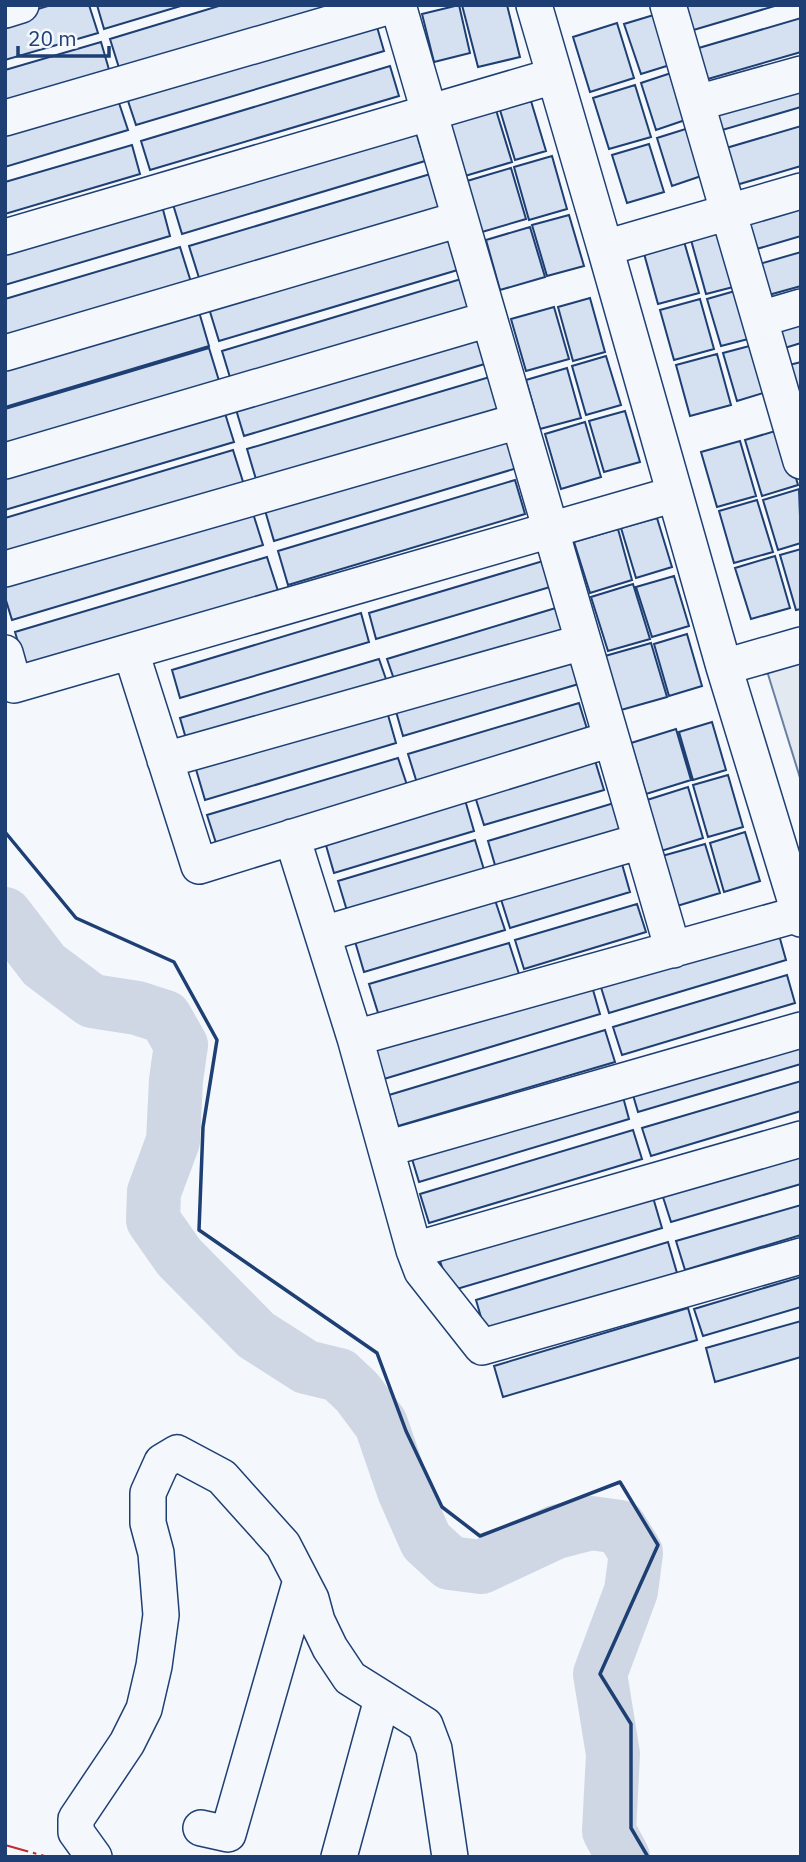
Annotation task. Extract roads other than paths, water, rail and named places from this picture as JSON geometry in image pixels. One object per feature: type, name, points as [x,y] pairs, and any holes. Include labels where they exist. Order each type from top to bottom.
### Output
[{"type":"street","points":[[5,10],[22,5]]},
{"type":"street","points":[[5,118],[396,5],[673,950]]},
{"type":"street","points":[[355,1038],[800,916],[724,667],[534,5]]},
{"type":"street","points":[[668,5],[760,319],[795,420],[801,461]]},
{"type":"street","points":[[697,103],[801,74]]},
{"type":"street","points":[[5,237],[554,76]]},
{"type":"street","points":[[605,248],[801,191]]},
{"type":"street","points":[[5,353],[460,219]]},
{"type":"street","points":[[760,319],[801,307]]},
{"type":"street","points":[[5,461],[489,319]]},
{"type":"street","points":[[5,569],[519,421]]},
{"type":"street","points":[[5,653],[14,685],[675,494]]},
{"type":"street","points":[[165,760],[583,642]]},
{"type":"street","points":[[724,667],[801,645]]},
{"type":"street","points":[[131,652],[199,866],[611,738]]},
{"type":"street","points":[[292,837],[355,1038],[414,1250],[422,1271],[482,1348],[801,1256]]},
{"type":"street","points":[[323,934],[641,841]]},
{"type":"street","points":[[386,1149],[801,1030]]},
{"type":"street","points":[[414,1250],[801,1139]]},
{"type":"street","points":[[94,1857],[76,1832],[76,1819],[127,1743],[144,1709],[154,1666],[161,1615],[156,1553],[148,1523],[148,1493],[162,1462],[177,1453],[222,1477],[283,1545],[302,1580],[330,1648],[350,1678],[425,1725],[434,1749],[439,1775],[450,1857]]},
{"type":"street","points":[[201,1828],[228,1834],[302,1580]]},
{"type":"street","points":[[339,1857],[382,1699]]},
{"type":"waterway","points":[[5,914],[44,965],[92,1001],[137,1008],[165,1017],[181,1045],[173,1141],[154,1192],[153,1220],[179,1257],[256,1335],[306,1367],[339,1375],[357,1392],[381,1424],[404,1491],[426,1541],[450,1563],[481,1567],[556,1532],[591,1523],[620,1527],[636,1553],[631,1591],[600,1674],[613,1754],[609,1831],[623,1857]]}]
